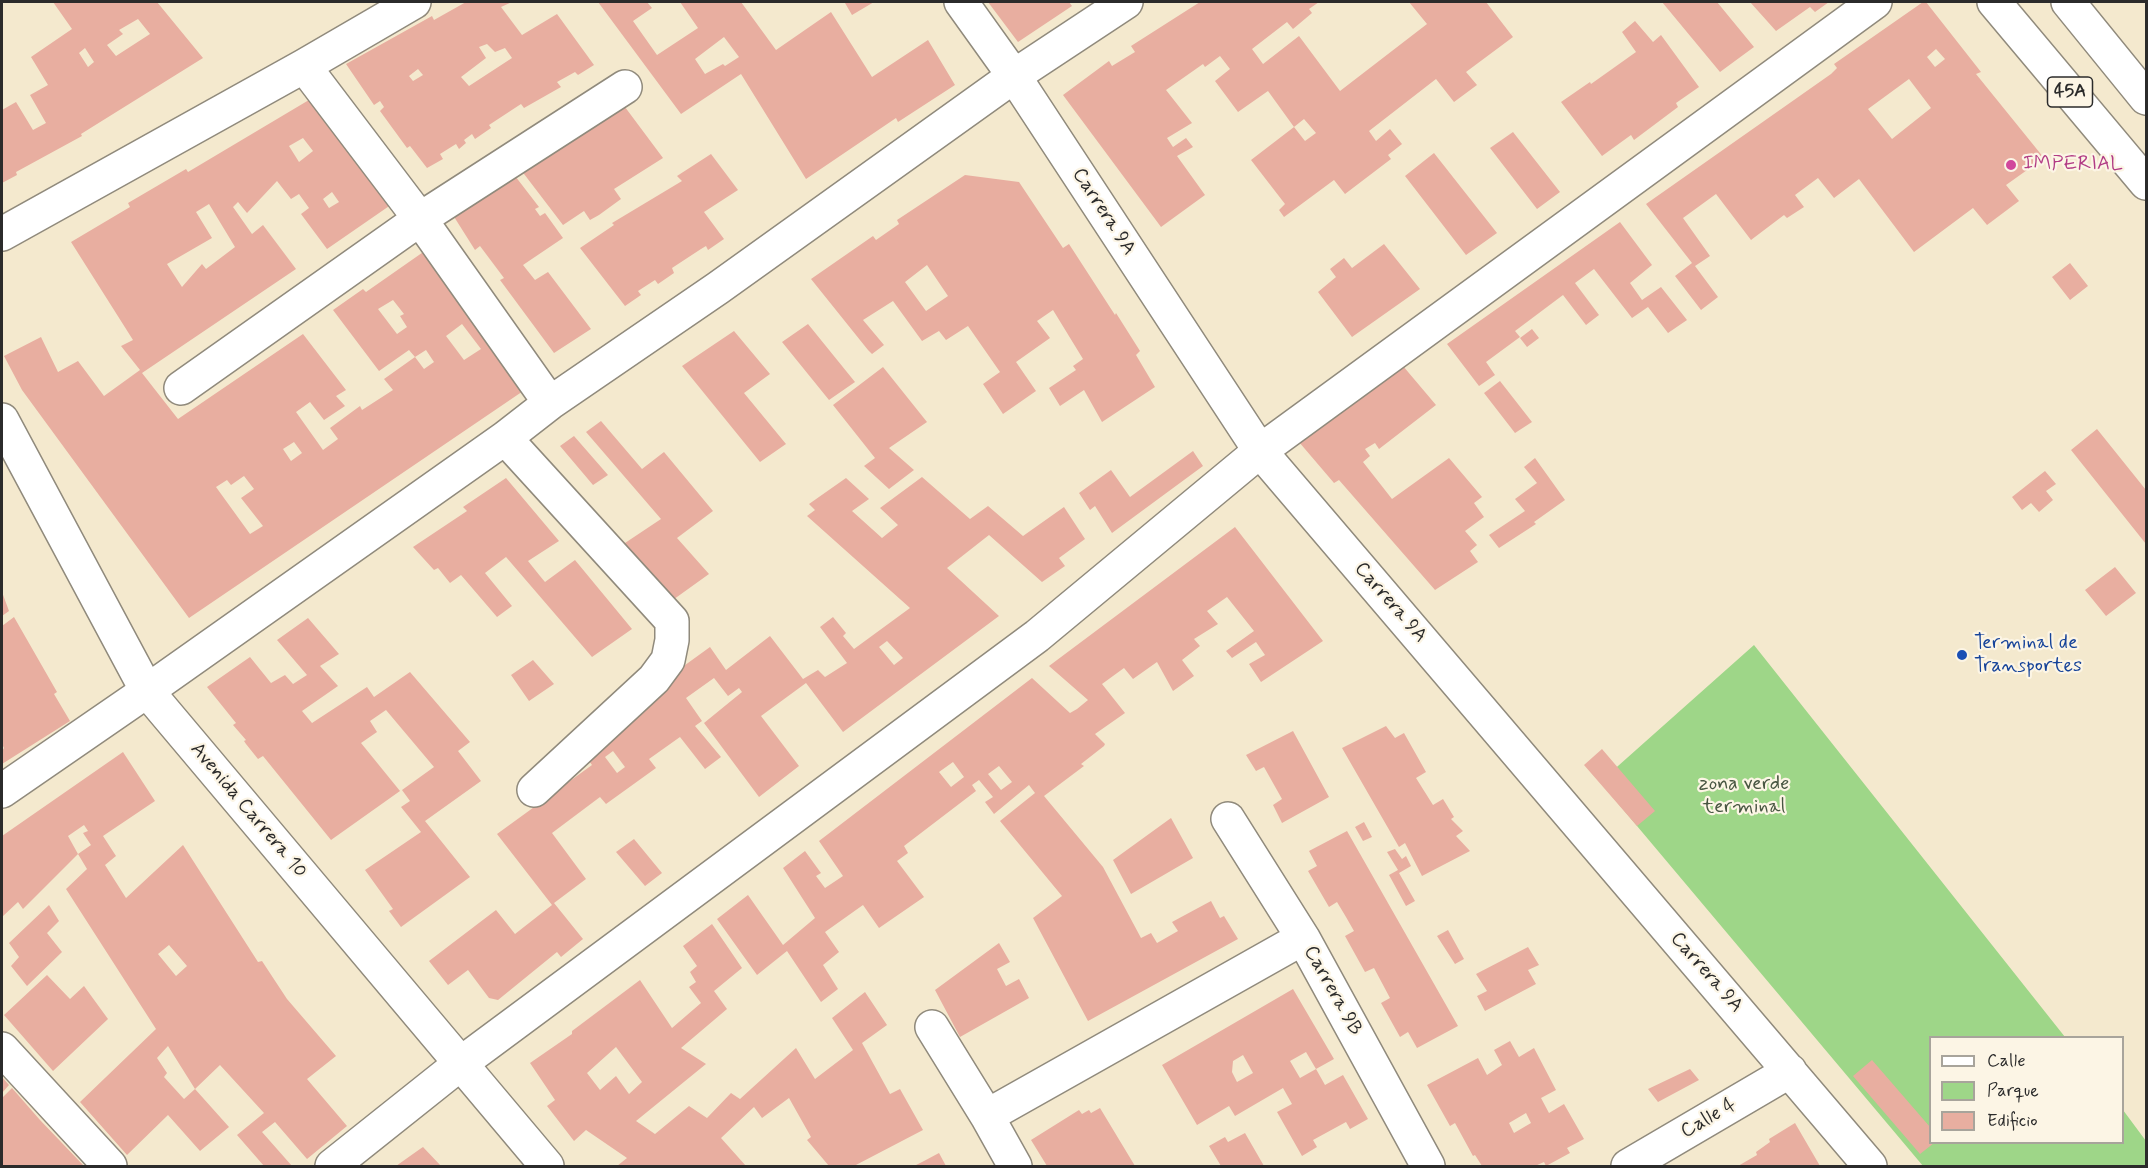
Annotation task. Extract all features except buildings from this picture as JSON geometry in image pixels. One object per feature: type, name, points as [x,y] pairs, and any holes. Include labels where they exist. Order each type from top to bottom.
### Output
[{"type":"street","points":[[2,234],[414,2]]},
{"type":"street","name":"Carrera 9A","points":[[961,2],[1014,76],[1260,451],[1791,1071],[1870,1167]]},
{"type":"street","points":[[2,791],[505,438],[550,403],[718,288],[1014,76],[1126,2]]},
{"type":"street","points":[[332,1167],[460,1064],[1037,636],[1260,451],[1875,2]]},
{"type":"street","name":"45A","points":[[1994,2],[2146,183]]},
{"type":"street","name":"45A","points":[[2068,2],[2146,98]]},
{"type":"street","points":[[304,66],[420,219],[550,403]]},
{"type":"street","points":[[181,388],[420,219],[625,87]]},
{"type":"street","name":"Avenida Carrera 10","points":[[2,420],[147,691],[547,1167]]},
{"type":"street","points":[[505,438],[672,621],[672,640],[668,660],[654,679],[534,790]]},
{"type":"street","name":"Carrera 9B","points":[[1228,819],[1303,938],[1424,1165]]},
{"type":"street","points":[[987,1116],[1303,938]]},
{"type":"street","points":[[932,1027],[987,1116],[1015,1167]]},
{"type":"street","points":[[2,1049],[110,1167]]},
{"type":"street","name":"Calle 4","points":[[1628,1167],[1791,1071]]},
{"type":"green space","name":"zona verde terminal","points":[[1754,645],[2064,1036],[1929,1036],[1929,1144],[2124,1144],[2124,1111],[2146,1141],[2146,1166],[1923,1166],[1600,782]]},
{"type":"place","name":"IMPERIAL","points":[[2011,165]]},
{"type":"place","name":"Terminal de Transportes","points":[[1962,655]]}]
